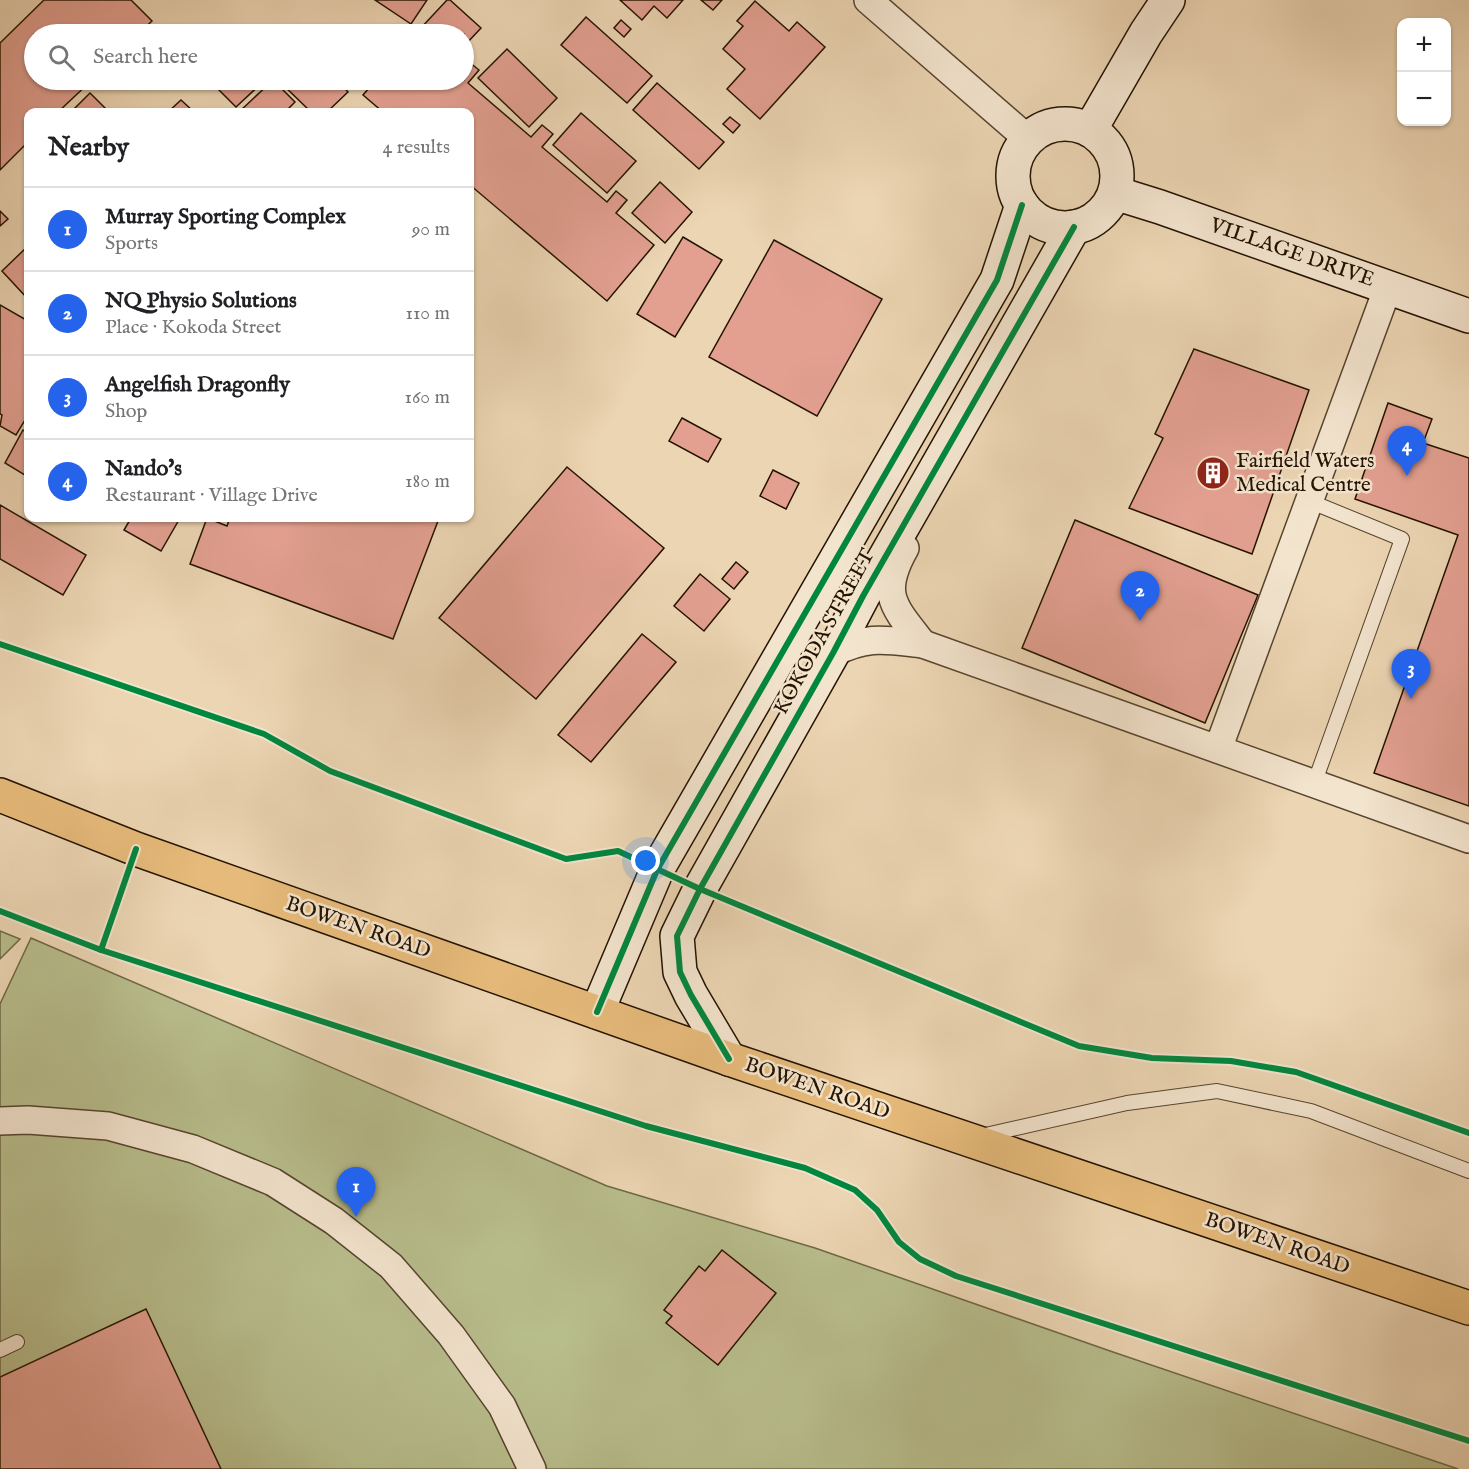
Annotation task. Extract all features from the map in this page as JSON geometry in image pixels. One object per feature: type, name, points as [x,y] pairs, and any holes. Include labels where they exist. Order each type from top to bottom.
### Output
[{"type":"main road","name":"BOWEN ROAD","points":[[0,795],[136,849],[729,1059],[1469,1308]]},
{"type":"street","points":[[868,0],[1028,139]]},
{"type":"street","points":[[1090,130],[1146,33],[1168,0]]},
{"type":"street","points":[[1058,124],[1075,124],[1090,130],[1105,141],[1114,157],[1118,175],[1115,193],[1099,216],[1087,224],[1058,228],[1044,224],[1031,216],[1014,189],[1013,171],[1018,153],[1028,139],[1042,129],[1058,124]]},
{"type":"street","name":"VILLAGE DRIVE","points":[[1115,193],[1171,210],[1469,316]]},
{"type":"street","name":"KOKODA STREET","points":[[597,1012],[657,870],[842,545],[997,280],[1022,205]]},
{"type":"street","name":"KOKODA STREET","points":[[729,1059],[691,996],[680,972],[677,936],[700,889],[833,653],[862,596],[1074,227]]},
{"type":"street","points":[[1218,749],[1388,287]]},
{"type":"street","points":[[842,545],[851,547],[864,542],[932,475]]},
{"type":"street","points":[[923,644],[894,603],[891,581],[896,565],[928,506],[932,475]]},
{"type":"street","points":[[833,653],[857,642],[868,640],[923,644],[1469,839]]},
{"type":"street","points":[[0,1121],[28,1120],[108,1126],[193,1149],[273,1182],[325,1216],[391,1266],[451,1335],[502,1406],[532,1469]]},
{"type":"lane","points":[[1309,501],[1402,539],[1314,783]]},
{"type":"lane","points":[[967,1139],[1127,1103],[1217,1091],[1311,1111],[1469,1171]]},
{"type":"lane","points":[[0,1350],[17,1342]]},
{"type":"green space","points":[[0,931],[20,939],[0,959]]},
{"type":"green space","points":[[31,938],[607,1186],[815,1248],[1458,1469],[0,1469],[0,1004]]},
{"type":"building","points":[[44,0],[131,0],[152,21],[149,24],[24,24],[24,90],[81,90],[62,108],[24,108],[24,146],[0,170],[0,43]]},
{"type":"building","points":[[375,0],[427,0],[411,24]]},
{"type":"building","points":[[447,0],[450,0],[481,28],[474,35],[474,24],[425,24]]},
{"type":"building","points":[[620,0],[683,0],[667,18],[654,6],[642,20]]},
{"type":"building","points":[[701,0],[722,0],[713,10]]},
{"type":"building","points":[[755,1],[789,31],[797,22],[825,47],[760,119],[727,89],[745,69],[723,49],[743,26],[737,21]]},
{"type":"building","points":[[586,17],[652,76],[627,103],[561,45]]},
{"type":"building","points":[[621,20],[631,29],[624,37],[614,28]]},
{"type":"building","points":[[507,49],[557,98],[529,127],[478,78]]},
{"type":"building","points":[[474,66],[479,70],[474,76]]},
{"type":"building","points":[[657,83],[724,142],[699,169],[633,110]]},
{"type":"building","points":[[474,88],[531,137],[542,125],[553,134],[542,147],[607,202],[616,191],[627,200],[616,213],[654,245],[607,301],[474,188],[474,108],[378,108],[363,95],[367,90],[474,90]]},
{"type":"building","points":[[219,90],[254,90],[236,107]]},
{"type":"building","points":[[262,90],[283,90],[295,102],[289,108],[243,108]]},
{"type":"building","points":[[288,90],[346,90],[348,92],[331,108],[307,108]]},
{"type":"building","points":[[90,93],[105,108],[75,108]]},
{"type":"building","points":[[181,100],[190,108],[172,108]]},
{"type":"building","points":[[581,113],[636,161],[607,193],[553,145]]},
{"type":"building","points":[[730,117],[740,125],[733,133],[723,124]]},
{"type":"building","points":[[660,182],[692,212],[665,243],[632,213]]},
{"type":"building","points":[[0,211],[8,219],[0,226]]},
{"type":"building","points":[[683,237],[722,260],[675,337],[637,314]]},
{"type":"building","points":[[774,240],[882,299],[817,416],[709,357]]},
{"type":"building","points":[[24,250],[24,295],[2,271]]},
{"type":"building","points":[[0,305],[24,319],[24,422],[16,435],[0,426],[2,415],[0,414]]},
{"type":"building","name":"Fairfield Waters Medical Centre","points":[[1194,349],[1309,390],[1252,554],[1129,508],[1163,438],[1155,434]]},
{"type":"building","points":[[1388,403],[1432,419],[1423,443],[1469,458],[1469,806],[1374,773],[1458,535],[1355,499]]},
{"type":"building","points":[[682,418],[721,439],[708,462],[669,441]]},
{"type":"building","points":[[23,430],[24,475],[5,463]]},
{"type":"building","points":[[567,467],[664,548],[536,699],[439,618]]},
{"type":"building","points":[[773,470],[799,483],[786,509],[760,496]]},
{"type":"building","points":[[0,505],[24,519],[24,522],[29,522],[86,555],[63,595],[0,559]]},
{"type":"building","points":[[1075,520],[1258,595],[1205,723],[1022,648]]},
{"type":"building","points":[[129,522],[178,522],[161,551],[124,530]]},
{"type":"building","points":[[206,522],[217,522],[227,526],[228,522],[438,522],[393,639],[190,564]]},
{"type":"building","points":[[736,562],[748,572],[734,589],[722,579]]},
{"type":"building","points":[[700,574],[730,599],[704,631],[674,606]]},
{"type":"building","points":[[642,634],[676,662],[591,762],[558,735]]},
{"type":"building","points":[[722,1250],[776,1293],[718,1365],[666,1323],[672,1316],[664,1310],[699,1266],[705,1271]]},
{"type":"building","points":[[146,1309],[221,1469],[0,1469],[0,1377]]},
{"type":"cycle path","points":[[597,1012],[657,870],[997,280],[1022,205]]},
{"type":"cycle path","points":[[729,1059],[680,972],[677,936],[700,889],[863,596],[1074,227]]},
{"type":"cycle path","points":[[0,644],[264,734],[330,771],[566,859],[618,851],[700,889],[1079,1046],[1152,1058],[1231,1061],[1296,1072],[1469,1133]]},
{"type":"cycle path","points":[[101,950],[136,849]]},
{"type":"cycle path","points":[[0,911],[101,950],[646,1126],[805,1168],[855,1190],[877,1210],[899,1242],[920,1259],[956,1276],[1469,1441]]},
{"type":"place","name":"Fairfield Waters Medical Centre","points":[[1213,473]]},
{"type":"place","name":"Nando's","points":[[1407,476]]},
{"type":"place","name":"NQ Physio Solutions","points":[[1140,621]]},
{"type":"place","name":"Angelfish Dragonfly","points":[[1411,699]]},
{"type":"place","name":"Murray Sporting Complex","points":[[356,1217]]}]
